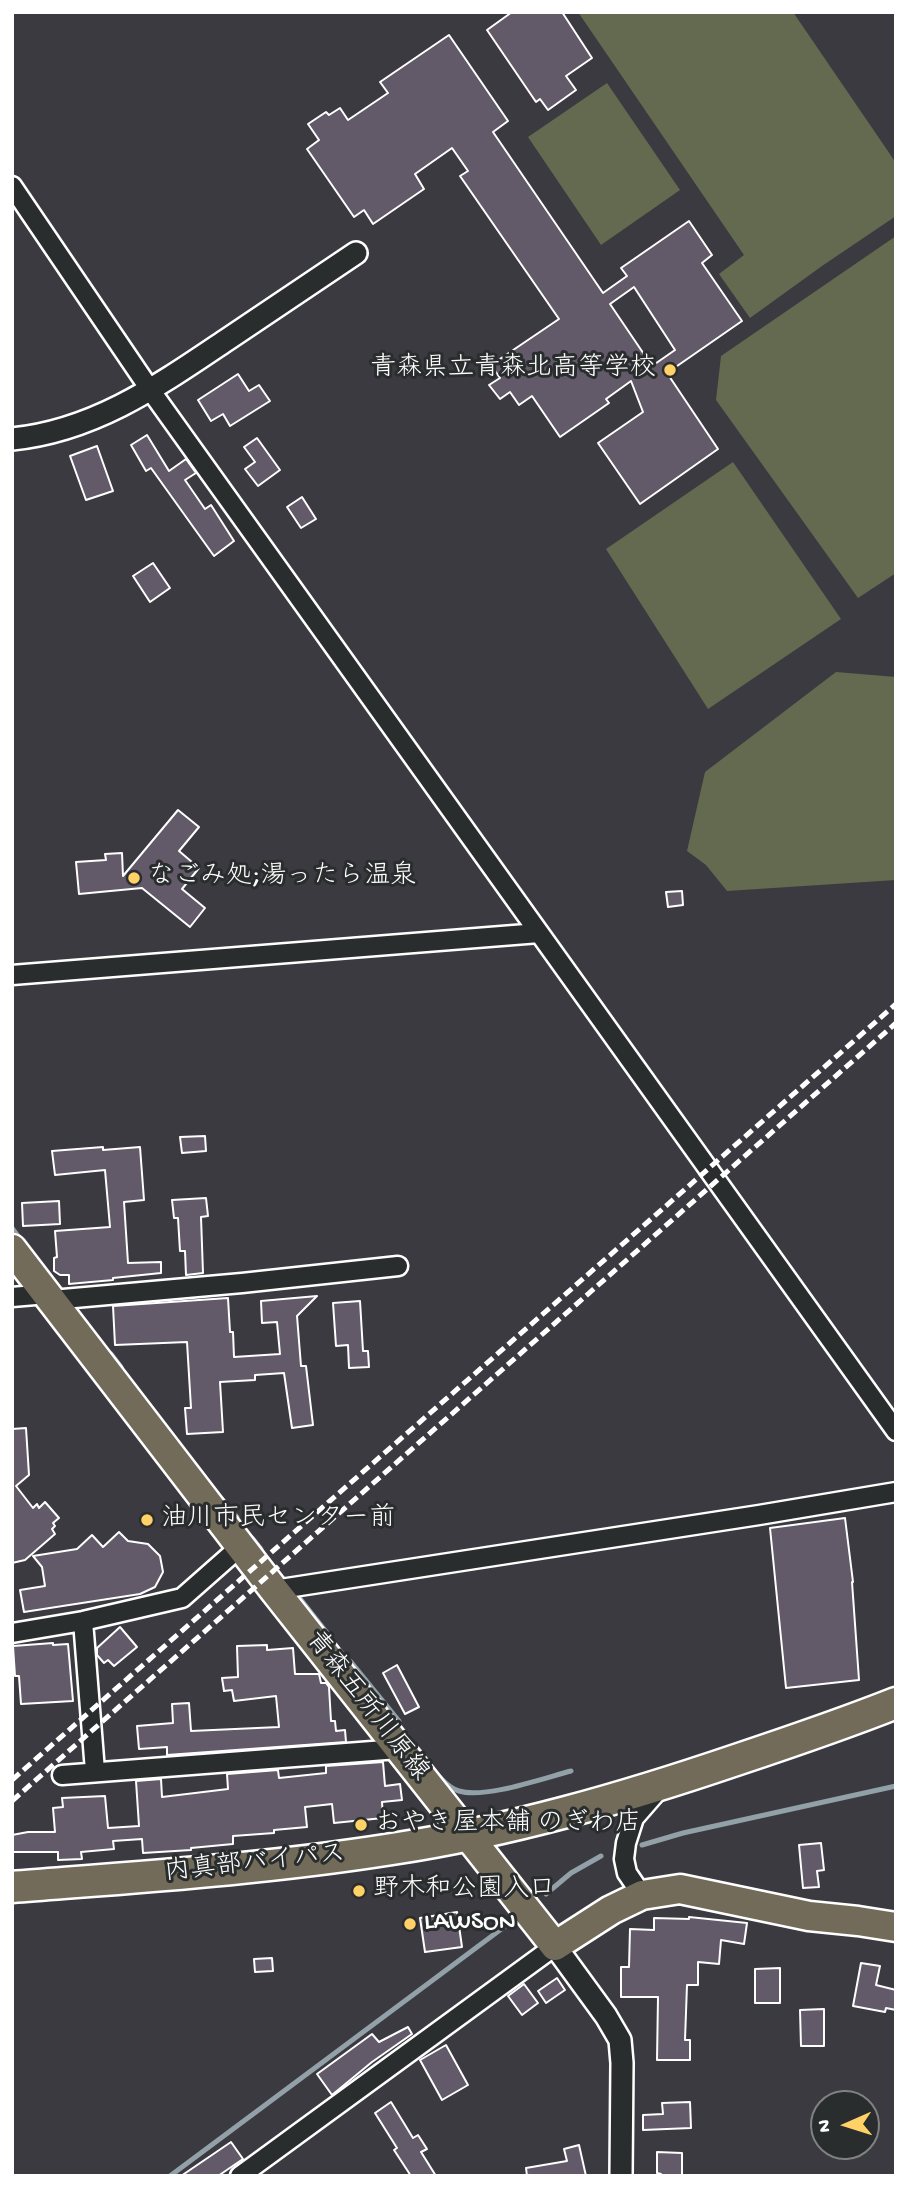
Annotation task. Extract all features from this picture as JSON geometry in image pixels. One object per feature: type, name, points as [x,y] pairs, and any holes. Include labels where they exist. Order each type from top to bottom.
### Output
[{"type":"highway","name":"内真部バイパス","points":[[12,1887],[245,1869],[394,1849],[468,1835],[552,1817],[663,1785],[896,1703]]},
{"type":"main road","name":"青森五所川原線","points":[[12,1249],[274,1590],[555,1946]]},
{"type":"main road","points":[[555,1946],[611,1910],[642,1895],[680,1889],[809,1916],[896,1927]]},
{"type":"street","points":[[12,186],[151,391],[896,1431]]},
{"type":"street","points":[[12,439],[80,424],[151,391],[356,253]]},
{"type":"street","points":[[12,975],[539,933]]},
{"type":"street","points":[[12,1297],[49,1297],[242,1283],[398,1266]]},
{"type":"street","points":[[274,1590],[896,1492]]},
{"type":"street","points":[[12,1633],[182,1598],[241,1546]]},
{"type":"street","points":[[83,1620],[95,1771]]},
{"type":"street","points":[[62,1775],[398,1749]]},
{"type":"street","points":[[642,1895],[628,1873],[624,1859],[626,1843],[634,1818],[663,1785]]},
{"type":"street","points":[[240,2176],[555,1946],[620,2040],[621,2176]]},
{"type":"green space","points":[[578,12],[793,12],[896,163],[896,216],[750,318],[719,274],[744,255]]},
{"type":"green space","points":[[607,83],[680,190],[601,245],[528,137]]},
{"type":"green space","points":[[896,236],[896,573],[858,598],[716,400],[721,356]]},
{"type":"green space","points":[[733,462],[841,619],[708,709],[606,549]]},
{"type":"green space","points":[[836,672],[896,677],[896,880],[727,891],[706,865],[687,851],[705,772]]},
{"type":"building","points":[[512,12],[562,12],[592,58],[566,76],[576,90],[548,110],[540,99],[536,102],[487,30]]},
{"type":"building","points":[[449,35],[508,121],[493,132],[603,293],[627,276],[621,268],[689,221],[712,255],[702,263],[742,321],[667,373],[718,449],[640,504],[598,443],[643,412],[631,381],[606,399],[609,403],[560,437],[532,396],[519,405],[510,392],[500,399],[489,385],[500,378],[491,365],[559,319],[460,176],[468,171],[452,148],[415,174],[424,189],[373,224],[364,210],[354,217],[307,149],[319,140],[308,124],[326,112],[329,115],[340,108],[348,120],[388,93],[380,82]],"holes":[[[634,287],[675,350],[652,366],[610,304]]]},
{"type":"building","points":[[238,374],[249,391],[259,385],[270,401],[230,426],[223,414],[211,421],[198,400]]},
{"type":"building","points":[[147,435],[169,471],[186,459],[196,473],[185,480],[205,509],[211,505],[234,541],[214,556],[151,468],[146,471],[131,445]]},
{"type":"building","points":[[257,438],[280,470],[258,486],[245,469],[255,462],[244,447]]},
{"type":"building","points":[[97,446],[113,491],[86,500],[70,456]]},
{"type":"building","points":[[302,497],[316,519],[301,528],[287,507]]},
{"type":"building","points":[[153,563],[170,588],[150,602],[133,576]]},
{"type":"building","name":"なごみ処;湯ったら温泉","points":[[178,810],[199,827],[179,851],[199,868],[182,889],[205,908],[190,927],[142,888],[79,894],[76,862],[106,860],[105,854],[122,853],[123,876]]},
{"type":"building","points":[[682,891],[683,905],[668,907],[666,892]]},
{"type":"building","points":[[205,1136],[206,1151],[182,1153],[180,1137]]},
{"type":"building","points":[[103,1147],[103,1150],[140,1147],[144,1200],[124,1202],[128,1263],[161,1262],[161,1273],[69,1284],[69,1275],[60,1275],[54,1271],[54,1258],[57,1257],[55,1231],[110,1227],[105,1170],[55,1175],[52,1151]]},
{"type":"building","points":[[206,1198],[208,1216],[201,1217],[203,1273],[186,1275],[185,1251],[180,1251],[178,1218],[174,1218],[172,1200]]},
{"type":"building","points":[[59,1201],[60,1224],[23,1226],[22,1203]]},
{"type":"building","points":[[317,1296],[297,1316],[301,1366],[306,1366],[313,1425],[292,1428],[284,1373],[255,1375],[255,1380],[220,1382],[223,1432],[187,1434],[185,1408],[191,1408],[187,1342],[115,1345],[113,1306],[228,1298],[234,1357],[280,1354],[277,1322],[262,1323],[261,1301]]},
{"type":"building","points":[[360,1301],[363,1351],[368,1351],[369,1367],[349,1368],[348,1345],[336,1346],[333,1303]]},
{"type":"building","points":[[26,1428],[29,1475],[16,1486],[33,1508],[37,1504],[39,1508],[45,1502],[59,1518],[53,1523],[55,1534],[25,1560],[12,1563],[12,1429]]},
{"type":"building","points":[[845,1518],[853,1582],[859,1680],[786,1688],[770,1528]]},
{"type":"building","points":[[119,1532],[128,1541],[148,1544],[160,1556],[163,1572],[155,1587],[140,1594],[24,1612],[20,1590],[45,1586],[42,1567],[33,1556],[77,1549],[92,1535],[103,1547]]},
{"type":"building","points":[[120,1627],[137,1647],[114,1666],[108,1660],[104,1663],[97,1655],[97,1648]]},
{"type":"building","points":[[68,1644],[73,1701],[21,1704],[19,1676],[15,1676],[13,1646]]},
{"type":"building","points":[[267,1645],[267,1650],[293,1648],[295,1674],[319,1674],[321,1683],[326,1683],[329,1687],[331,1721],[335,1721],[336,1731],[345,1730],[346,1742],[167,1755],[167,1747],[139,1749],[137,1726],[173,1723],[172,1704],[189,1703],[191,1731],[279,1727],[276,1696],[234,1701],[232,1690],[224,1691],[222,1678],[238,1677],[237,1646]]},
{"type":"building","points":[[397,1665],[419,1707],[405,1714],[383,1673]]},
{"type":"building","points":[[383,1762],[385,1786],[400,1784],[402,1800],[382,1802],[383,1818],[334,1823],[332,1804],[305,1807],[307,1827],[233,1836],[233,1844],[143,1853],[142,1839],[113,1841],[114,1849],[81,1852],[82,1859],[58,1860],[58,1852],[12,1852],[12,1835],[55,1832],[53,1808],[63,1807],[62,1798],[105,1796],[108,1828],[139,1826],[136,1781],[161,1779],[162,1797],[228,1789],[227,1774],[278,1770],[279,1778],[326,1773],[326,1766]]},
{"type":"building","points":[[821,1843],[824,1870],[817,1871],[819,1887],[803,1888],[799,1845]]},
{"type":"building","points":[[457,1912],[462,1947],[425,1952],[420,1918]]},
{"type":"building","points":[[689,1917],[747,1923],[744,1944],[721,1940],[719,1964],[698,1962],[698,1985],[687,1985],[685,2040],[690,2040],[690,2060],[657,2060],[658,1997],[621,1997],[621,1967],[629,1967],[630,1929],[654,1930],[654,1918]]},
{"type":"building","points":[[272,1958],[273,1971],[255,1972],[254,1959]]},
{"type":"building","points":[[861,1963],[880,1966],[876,1985],[896,1990],[896,2010],[886,2008],[885,2012],[853,2006]]},
{"type":"building","points":[[780,1968],[780,2003],[755,2003],[755,1969]]},
{"type":"building","points":[[557,1978],[565,1990],[546,2003],[538,1991]]},
{"type":"building","points":[[524,1984],[538,2003],[522,2015],[508,1996]]},
{"type":"building","points":[[824,2009],[824,2046],[801,2046],[800,2010]]},
{"type":"building","points":[[408,2027],[412,2034],[332,2095],[317,2074],[372,2034],[379,2042]]},
{"type":"building","points":[[446,2045],[468,2085],[442,2100],[420,2060]]},
{"type":"building","points":[[391,2102],[413,2138],[418,2135],[427,2149],[421,2152],[436,2176],[411,2176],[394,2150],[397,2148],[375,2113]]},
{"type":"building","points":[[690,2102],[691,2128],[643,2130],[643,2115],[663,2114],[662,2103]]},
{"type":"building","points":[[231,2142],[243,2159],[218,2176],[181,2176]]},
{"type":"building","points":[[579,2145],[586,2176],[527,2176],[526,2168],[567,2161],[564,2149]]},
{"type":"building","points":[[657,2152],[682,2153],[682,2176],[661,2176],[657,2173]]},
{"type":"waterway","points":[[12,1228],[23,1243]]},
{"type":"waterway","points":[[111,1354],[121,1367]]},
{"type":"waterway","points":[[221,1498],[237,1517]]},
{"type":"waterway","points":[[253,1539],[261,1549]]},
{"type":"waterway","points":[[298,1596],[331,1638]]},
{"type":"waterway","points":[[351,1662],[399,1721]]},
{"type":"waterway","points":[[418,1749],[447,1784],[459,1791],[470,1793],[515,1787],[571,1771]]},
{"type":"waterway","points":[[642,1845],[683,1833],[896,1786]]},
{"type":"waterway","points":[[546,1894],[571,1873],[601,1856]]},
{"type":"waterway","points":[[170,2176],[508,1924]]},
{"type":"railway","points":[[12,1780],[896,1004]]},
{"type":"railway","points":[[12,1801],[896,1023]]},
{"type":"place","name":"青森県立青森北高等学校","points":[[670,370]]},
{"type":"place","name":"なごみ処;湯ったら温泉","points":[[134,878]]},
{"type":"place","name":"油川市民センター前","points":[[147,1520]]},
{"type":"place","name":"おやき屋本舗 のぎわ店","points":[[361,1825]]},
{"type":"place","name":"野木和公園入口","points":[[359,1891]]},
{"type":"place","name":"LAWSON","points":[[410,1924]]}]
